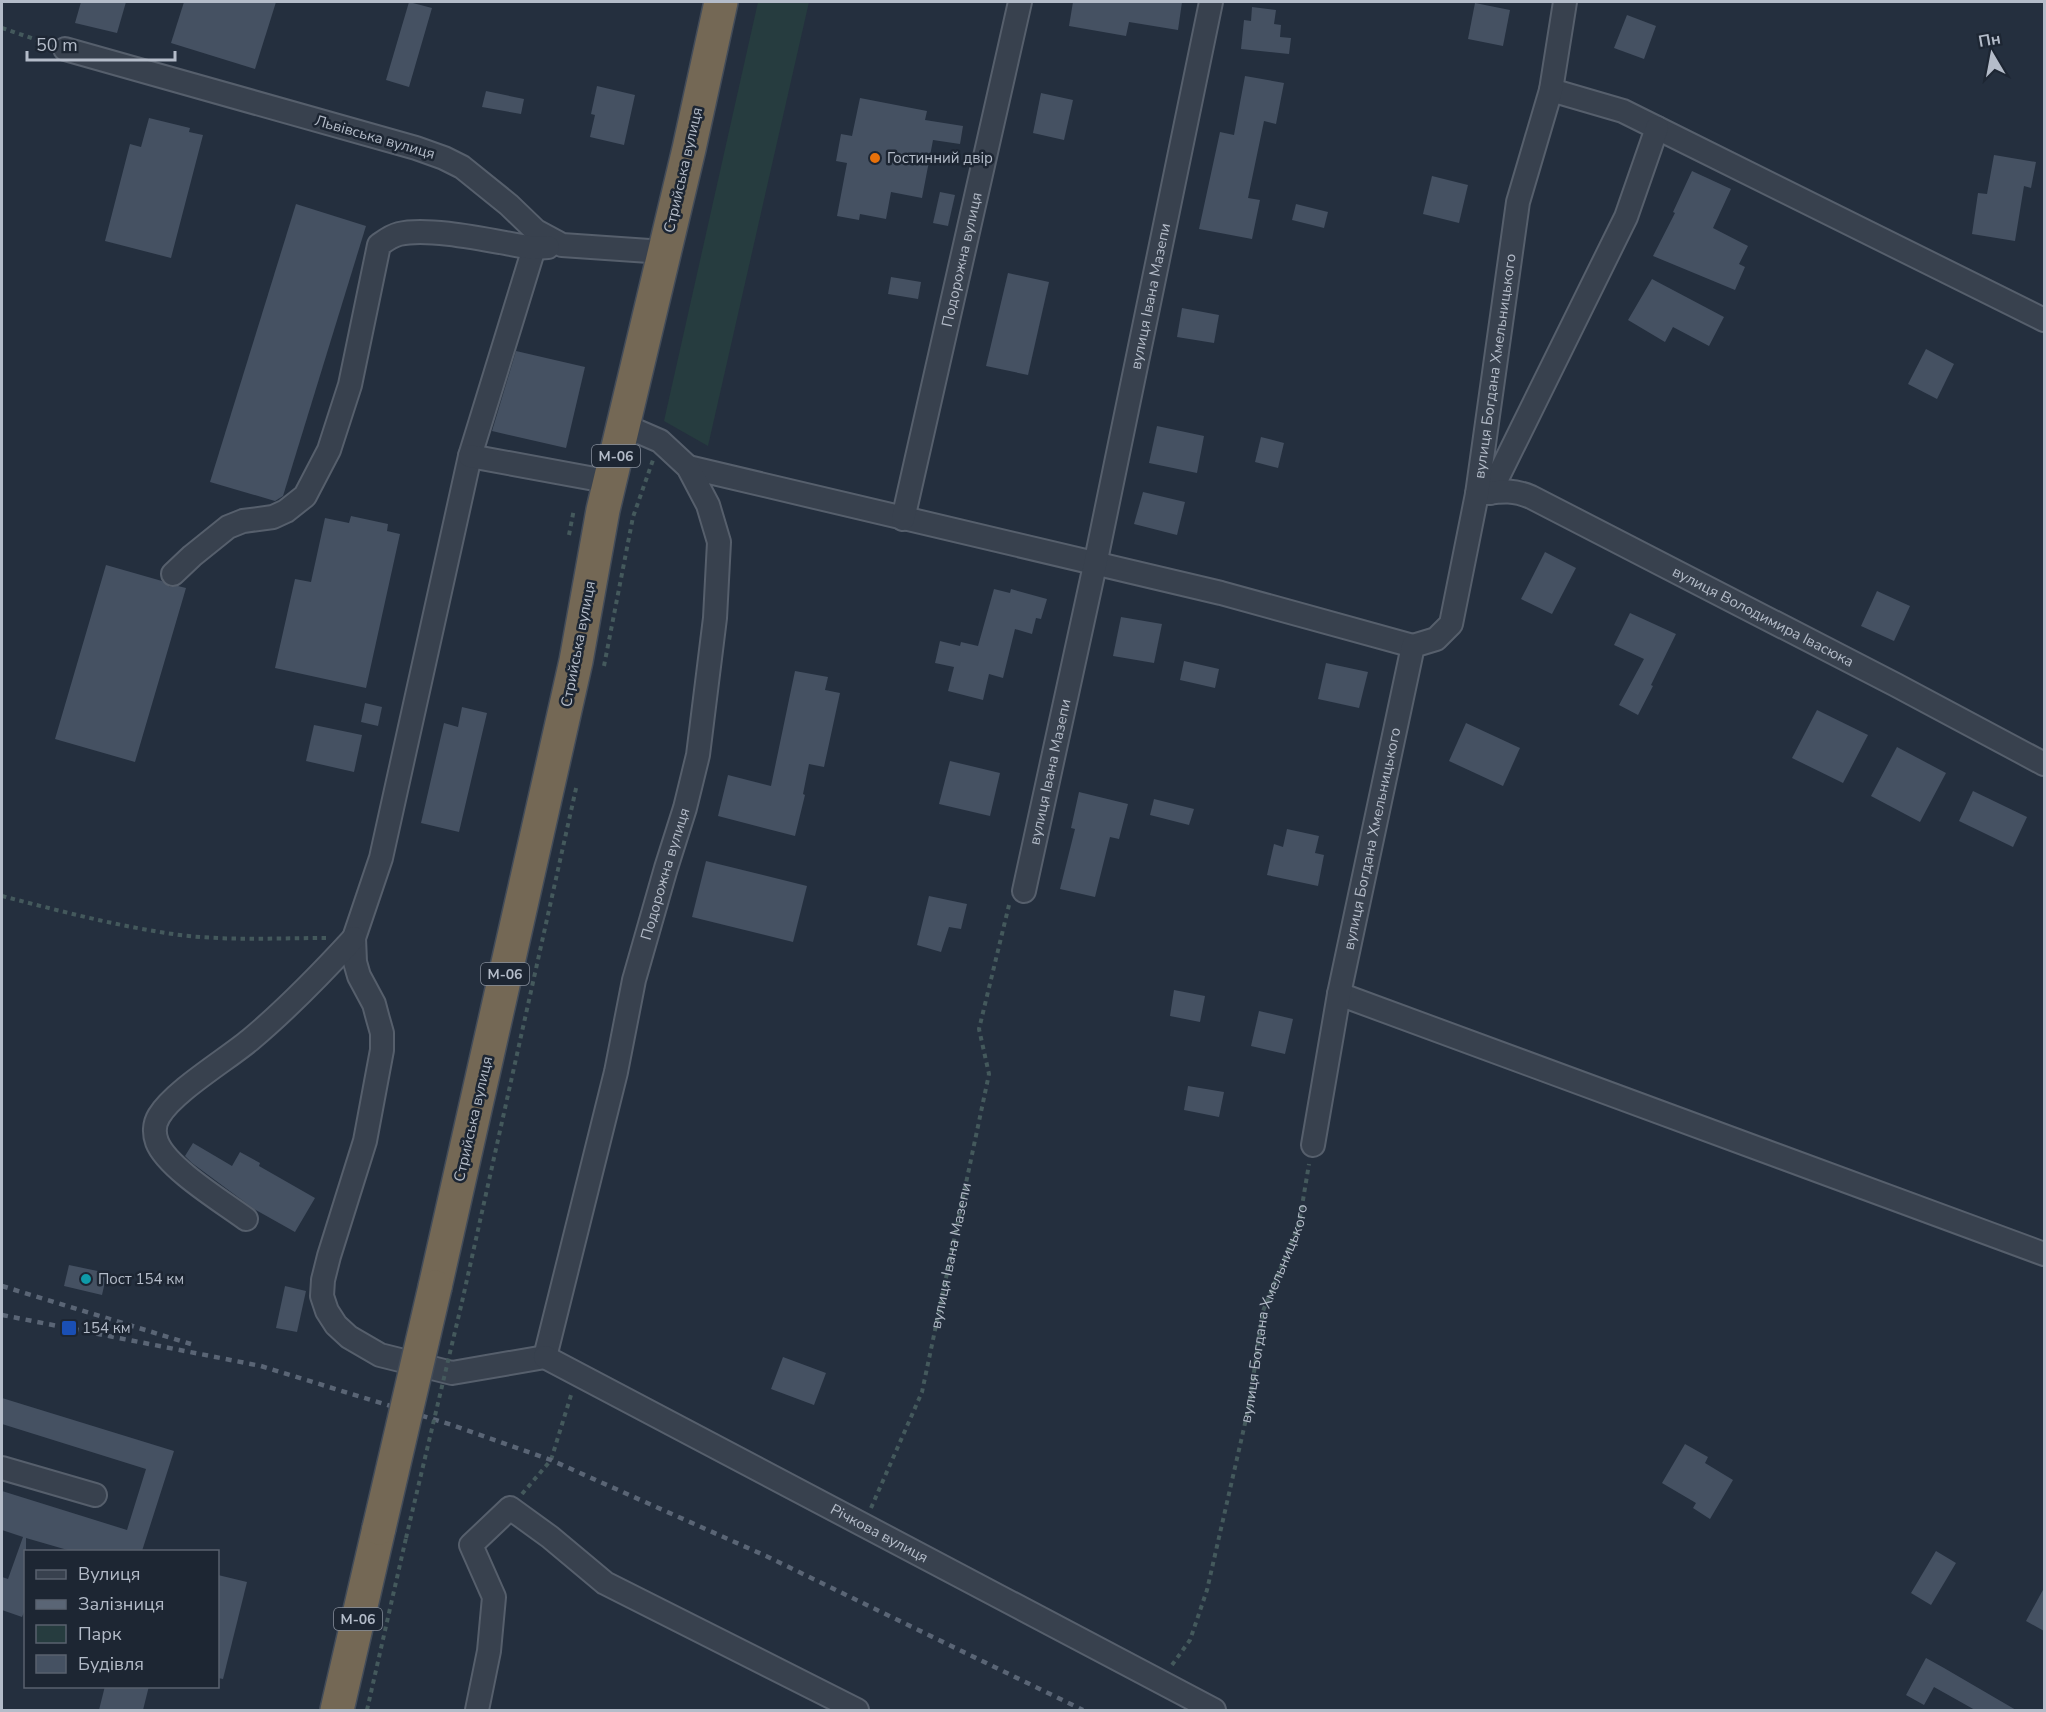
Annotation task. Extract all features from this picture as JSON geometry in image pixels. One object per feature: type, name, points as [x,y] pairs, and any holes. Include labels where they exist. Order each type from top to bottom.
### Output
[{"type":"highway","name":"Стрийська вулиця","points":[[448,1294],[576,661],[603,510],[721,2]]},
{"type":"highway","name":"М-06","points":[[336,1710],[393,1533],[448,1294]]},
{"type":"street","name":"Подорожна вулиця","points":[[903,519],[1020,2]]},
{"type":"street","name":"вулиця Івана Мазепи","points":[[1024,891],[1095,565],[1211,2]]},
{"type":"street","name":"вулиця Богдана Хмельницького","points":[[1313,1145],[1340,994],[1413,646],[1436,639],[1451,624],[1483,494],[1518,202],[1551,90],[1565,2]]},
{"type":"street","name":"Львівська вулиця","points":[[65,49],[416,148],[444,158],[462,167],[482,182],[536,231],[562,245],[664,252]]},
{"type":"street","points":[[1551,90],[1623,111],[2044,320]]},
{"type":"street","points":[[1483,494],[1626,218],[1658,128]]},
{"type":"street","points":[[173,574],[228,527],[243,521],[273,517],[286,511],[305,496],[329,450],[350,385],[379,245],[389,237],[402,233],[444,233],[534,248],[562,245]]},
{"type":"street","points":[[534,248],[470,456],[381,858],[354,938],[355,962],[376,1012],[382,1033],[382,1050],[365,1141],[323,1280],[322,1296],[327,1311],[336,1325],[349,1337],[380,1355],[452,1373],[545,1357]]},
{"type":"street","name":"Подорожна вулиця","points":[[545,1357],[616,1072],[634,980],[685,808],[698,755],[715,618],[718,542],[708,505],[688,467],[660,441],[623,425]]},
{"type":"street","points":[[470,456],[611,482]]},
{"type":"street","points":[[688,467],[1221,593],[1413,646]]},
{"type":"street","name":"вулиця Володимира Івасюка","points":[[1483,494],[1502,490],[1517,491],[1531,496],[1896,684],[2044,764]]},
{"type":"street","points":[[246,1219],[174,1166],[164,1154],[154,1130],[159,1116],[178,1095],[249,1041],[289,1005],[354,938]]},
{"type":"street","points":[[1340,994],[2044,1254]]},
{"type":"street","name":"Річкова вулиця","points":[[545,1357],[1214,1710]]},
{"type":"street","points":[[2,1468],[95,1495]]},
{"type":"street","points":[[477,1710],[489,1651],[494,1597],[471,1545],[510,1508],[550,1537],[605,1583],[857,1710]]},
{"type":"path","points":[[2,28],[65,49]]},
{"type":"path","points":[[602,676],[633,517],[660,441]]},
{"type":"path","points":[[367,1710],[393,1533],[448,1294],[578,780]]},
{"type":"path","name":"вулиця Івана Мазепи","points":[[862,1525],[922,1392],[989,1074],[979,1029],[1011,897],[1024,891]]},
{"type":"path","points":[[2,896],[66,913],[181,935],[246,938],[354,938]]},
{"type":"path","name":"вулиця Богдана Хмельницького","points":[[1160,1682],[1190,1640],[1207,1590],[1249,1406],[1263,1311],[1299,1224],[1313,1145]]},
{"type":"path","points":[[510,1508],[551,1460],[577,1374]]},
{"type":"green space","points":[[758,2],[809,2],[708,446],[664,421]]},
{"type":"building","points":[[81,2],[126,2],[117,33],[75,23]]},
{"type":"building","points":[[184,2],[276,2],[255,69],[171,43]]},
{"type":"building","points":[[409,2],[432,8],[409,87],[386,80]]},
{"type":"building","points":[[1073,2],[1182,2],[1178,30],[1129,22],[1126,36],[1069,26]]},
{"type":"building","points":[[1475,3],[1510,10],[1503,46],[1468,39]]},
{"type":"building","points":[[1252,7],[1276,10],[1274,24],[1281,25],[1280,37],[1291,38],[1289,54],[1241,49],[1244,20],[1251,21]]},
{"type":"building","points":[[1627,15],[1656,26],[1644,59],[1614,48]]},
{"type":"building","points":[[1245,76],[1284,83],[1276,124],[1264,121],[1248,198],[1260,200],[1252,239],[1199,229],[1220,132],[1234,135]]},
{"type":"building","points":[[597,86],[635,95],[624,145],[590,137],[595,115],[591,114]]},
{"type":"building","points":[[486,91],[524,99],[521,114],[482,107]]},
{"type":"building","points":[[1041,93],[1073,100],[1064,140],[1033,133]]},
{"type":"building","name":"Гостинний двір","points":[[860,98],[927,111],[925,120],[963,126],[960,144],[933,140],[922,198],[891,192],[886,219],[860,214],[859,220],[837,216],[847,163],[836,161],[841,134],[852,136]]},
{"type":"building","points":[[149,118],[190,128],[189,132],[203,135],[171,258],[105,241],[130,144],[141,147]]},
{"type":"building","points":[[1994,155],[2036,162],[2031,188],[2024,186],[2015,241],[1972,234],[1978,193],[1987,194]]},
{"type":"building","points":[[1692,171],[1731,189],[1713,228],[1748,246],[1739,264],[1745,267],[1735,290],[1653,256],[1675,213],[1673,212]]},
{"type":"building","points":[[1432,176],[1468,185],[1459,223],[1423,214]]},
{"type":"building","points":[[940,192],[955,195],[948,226],[933,223]]},
{"type":"building","points":[[296,204],[366,226],[283,496],[275,501],[210,482]]},
{"type":"building","points":[[1296,204],[1328,212],[1324,228],[1292,220]]},
{"type":"building","points":[[1008,273],[1049,282],[1028,375],[986,366]]},
{"type":"building","points":[[891,277],[921,282],[918,299],[888,294]]},
{"type":"building","points":[[1652,279],[1724,317],[1709,346],[1673,327],[1665,342],[1628,320]]},
{"type":"building","points":[[1182,308],[1219,315],[1214,343],[1177,337]]},
{"type":"building","points":[[1926,349],[1954,364],[1937,399],[1908,384]]},
{"type":"building","points":[[516,351],[585,367],[566,448],[492,431]]},
{"type":"building","points":[[1157,426],[1204,436],[1197,473],[1149,463]]},
{"type":"building","points":[[1261,437],[1284,443],[1278,468],[1255,462]]},
{"type":"building","points":[[1143,492],[1185,502],[1177,535],[1134,524]]},
{"type":"building","points":[[351,516],[388,524],[387,531],[400,534],[366,688],[275,668],[295,579],[311,582],[325,518],[349,523]]},
{"type":"building","points":[[1545,552],[1576,568],[1552,614],[1521,599]]},
{"type":"building","points":[[106,565],[162,581],[170,587],[186,588],[135,762],[55,739]]},
{"type":"building","points":[[994,589],[1010,593],[1011,589],[1047,599],[1041,619],[1036,618],[1032,634],[1015,629],[1003,678],[989,674],[983,700],[948,691],[954,667],[935,663],[940,641],[960,646],[961,642],[978,646]]},
{"type":"building","points":[[1877,591],[1910,606],[1894,641],[1861,626]]},
{"type":"building","points":[[1630,613],[1676,634],[1638,715],[1619,705],[1644,659],[1614,645]]},
{"type":"building","points":[[1121,617],[1162,624],[1154,663],[1113,656]]},
{"type":"building","points":[[1184,661],[1219,669],[1215,688],[1180,680]]},
{"type":"building","points":[[1326,663],[1368,672],[1359,708],[1318,699]]},
{"type":"building","points":[[795,671],[828,677],[825,690],[840,693],[824,767],[809,764],[803,794],[805,795],[795,836],[718,816],[728,775],[771,786]]},
{"type":"building","points":[[365,703],[382,707],[378,726],[361,722]]},
{"type":"building","points":[[462,707],[487,713],[459,832],[421,823],[444,723],[458,727]]},
{"type":"building","points":[[1817,710],[1868,735],[1843,783],[1792,758]]},
{"type":"building","points":[[1466,723],[1520,748],[1503,786],[1449,761]]},
{"type":"building","points":[[314,725],[362,735],[354,772],[306,761]]},
{"type":"building","points":[[1897,747],[1946,773],[1920,822],[1871,796]]},
{"type":"building","points":[[950,761],[1000,773],[990,816],[939,804]]},
{"type":"building","points":[[1973,791],[2027,817],[2013,847],[1959,821]]},
{"type":"building","points":[[1079,792],[1128,804],[1119,839],[1110,837],[1095,897],[1060,889],[1075,829],[1071,828]]},
{"type":"building","points":[[1154,799],[1194,809],[1189,825],[1150,815]]},
{"type":"building","points":[[1287,829],[1319,836],[1315,853],[1324,855],[1318,886],[1267,875],[1274,844],[1283,847]]},
{"type":"building","points":[[706,861],[807,886],[793,942],[692,917]]},
{"type":"building","points":[[929,896],[967,904],[961,929],[949,927],[941,952],[917,945]]},
{"type":"building","points":[[1174,990],[1205,996],[1200,1022],[1170,1016]]},
{"type":"building","points":[[1259,1011],[1293,1019],[1285,1054],[1251,1046]]},
{"type":"building","points":[[1188,1086],[1224,1092],[1219,1117],[1184,1110]]},
{"type":"building","points":[[193,1143],[232,1166],[240,1152],[260,1163],[259,1166],[315,1198],[295,1232],[254,1209],[192,1163],[185,1156]]},
{"type":"building","name":"Пост 154 км","points":[[69,1265],[107,1273],[102,1295],[64,1286]]},
{"type":"building","points":[[285,1286],[306,1291],[297,1332],[276,1328]]},
{"type":"building","points":[[783,1357],[826,1373],[814,1405],[771,1389]]},
{"type":"building","points":[[2,1398],[174,1451],[142,1550],[68,1550],[26,1538],[22,1617],[2,1610],[2,1577],[8,1579],[23,1537],[2,1530],[2,1491],[127,1530],[146,1469],[2,1424]]},
{"type":"building","points":[[1685,1444],[1708,1457],[1705,1463],[1733,1480],[1710,1519],[1693,1508],[1696,1503],[1662,1483]]},
{"type":"building","points":[[1936,1551],[1956,1563],[1931,1605],[1911,1593]]},
{"type":"building","points":[[219,1575],[247,1582],[223,1679],[219,1678]]},
{"type":"building","points":[[2044,1588],[2044,1631],[2026,1621]]},
{"type":"building","points":[[1926,1658],[2016,1710],[1975,1710],[1934,1687],[1924,1705],[1906,1695]]},
{"type":"building","points":[[104,1688],[148,1688],[143,1710],[99,1710]]},
{"type":"railway","points":[[2,1286],[191,1344]]},
{"type":"railway","points":[[2,1315],[261,1366],[452,1425],[551,1460],[766,1556],[1083,1710]]},
{"type":"place","name":"Гостинний двір","points":[[875,158]]},
{"type":"place","name":"Пост 154 км","points":[[86,1279]]},
{"type":"place","name":"154 км","points":[[69,1328]]}]
